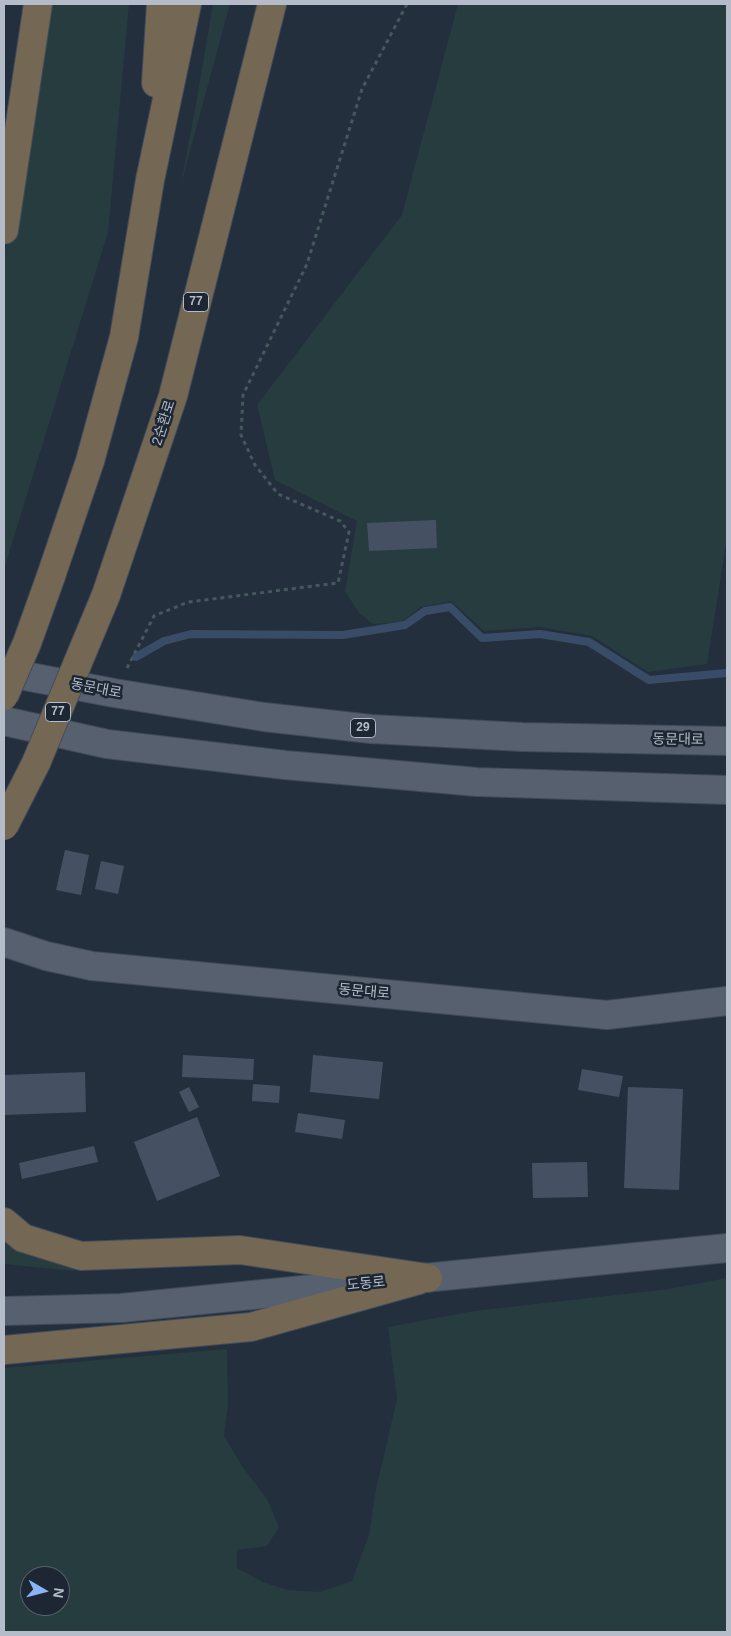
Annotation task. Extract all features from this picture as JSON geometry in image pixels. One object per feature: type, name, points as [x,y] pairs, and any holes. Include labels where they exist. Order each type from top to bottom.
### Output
[{"type":"highway","points":[[4,230],[38,4]]},
{"type":"highway","points":[[150,180],[162,4]]},
{"type":"highway","points":[[4,696],[27,643],[52,576],[90,461],[124,337],[150,180],[187,4]]},
{"type":"highway","name":"2순환로","points":[[4,826],[36,763],[106,595],[173,396],[272,4]]},
{"type":"highway","points":[[4,1222],[23,1238],[81,1256],[240,1250],[428,1278]]},
{"type":"highway","points":[[4,1350],[251,1327],[428,1278]]},
{"type":"main road","name":"동문대로","points":[[4,672],[114,693],[264,717],[371,729],[522,737],[727,741]]},
{"type":"main road","points":[[4,721],[107,744],[295,766],[477,782],[727,790]]},
{"type":"main road","name":"동문대로","points":[[4,942],[46,956],[92,966],[607,1015],[727,1001]]},
{"type":"main road","name":"도동로","points":[[4,1311],[121,1308],[727,1248]]},
{"type":"path","points":[[114,693],[154,616],[188,602],[338,583],[349,532],[340,521],[278,494],[255,465],[241,435],[243,396],[307,264],[362,89],[407,4]]},
{"type":"green space","points":[[50,4],[129,4],[108,232],[4,569],[4,253],[16,217]]},
{"type":"green space","points":[[213,4],[230,4],[181,184],[196,104]]},
{"type":"green space","points":[[458,4],[727,4],[727,538],[707,664],[648,672],[592,636],[540,627],[484,631],[451,601],[421,607],[401,622],[373,624],[359,613],[345,591],[357,521],[275,480],[257,405],[402,215]]},
{"type":"green space","points":[[4,1230],[75,1262],[74,1271],[4,1264]]},
{"type":"green space","points":[[727,1278],[727,1632],[4,1632],[4,1368],[227,1349],[228,1404],[224,1436],[242,1466],[267,1499],[279,1527],[267,1546],[237,1550],[237,1568],[263,1582],[287,1590],[320,1592],[352,1581],[369,1535],[376,1489],[397,1399],[388,1327],[474,1311],[669,1289]]},
{"type":"building","points":[[436,520],[437,548],[369,551],[367,523]]},
{"type":"building","points":[[65,850],[89,855],[81,895],[56,890]]},
{"type":"building","points":[[101,861],[124,866],[118,894],[95,889]]},
{"type":"building","points":[[183,1055],[254,1059],[253,1080],[182,1077]]},
{"type":"building","points":[[313,1055],[383,1062],[379,1099],[310,1092]]},
{"type":"building","points":[[582,1069],[623,1076],[619,1097],[578,1090]]},
{"type":"building","points":[[85,1072],[86,1112],[4,1115],[4,1075]]},
{"type":"building","points":[[253,1084],[280,1086],[279,1103],[252,1101]]},
{"type":"building","points":[[189,1087],[199,1107],[189,1112],[179,1092]]},
{"type":"building","points":[[628,1087],[683,1089],[679,1190],[624,1188]]},
{"type":"building","points":[[298,1113],[345,1120],[342,1139],[295,1132]]},
{"type":"building","points":[[197,1117],[220,1176],[157,1201],[134,1142]]},
{"type":"building","points":[[94,1146],[98,1162],[22,1179],[19,1163]]},
{"type":"building","points":[[587,1162],[588,1197],[533,1198],[532,1163]]},
{"type":"waterway","points":[[136,657],[164,641],[191,634],[343,635],[405,625],[425,611],[450,607],[482,638],[540,634],[589,642],[649,680],[727,673]]}]
